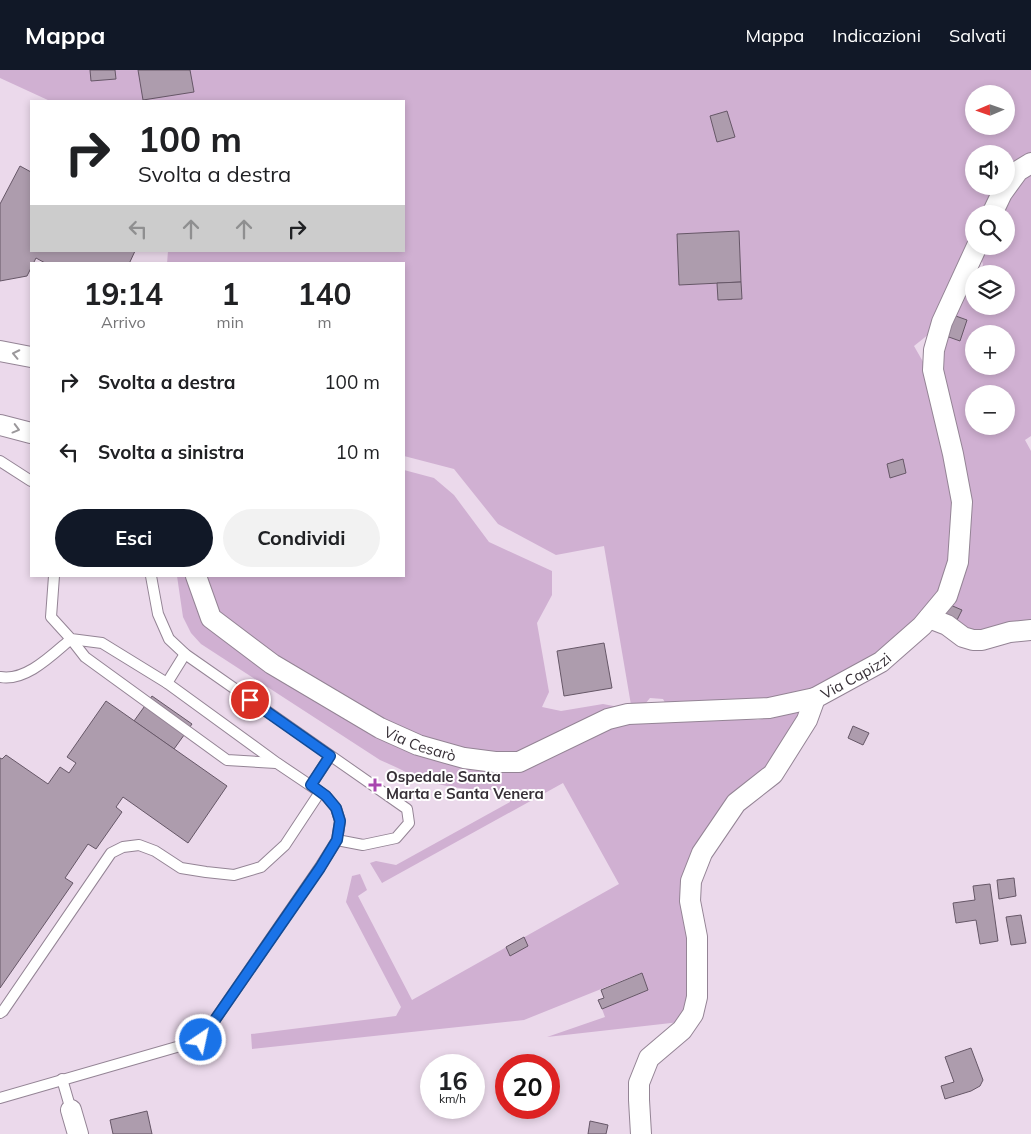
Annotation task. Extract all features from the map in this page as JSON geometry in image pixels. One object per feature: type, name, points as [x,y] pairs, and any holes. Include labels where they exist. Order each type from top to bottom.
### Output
[{"type":"street","points":[[996,205],[1002,193],[1018,171],[1031,163]]},
{"type":"street","name":"Via Capizzi","points":[[641,1134],[638,1100],[639,1083],[649,1058],[682,1030],[693,1014],[697,997],[697,937],[690,901],[691,881],[702,852],[736,802],[773,774],[807,720],[815,698],[881,662],[922,626],[947,596],[958,562],[962,502],[953,454],[933,370],[934,350],[942,322],[973,255]]},
{"type":"street","points":[[0,351],[30,357]]},
{"type":"street","points":[[0,425],[30,433]]},
{"type":"street","name":"Via Cesarò","points":[[196,577],[211,618],[272,664],[380,728],[418,745],[464,758],[495,762],[519,762],[608,719],[628,714],[769,708],[815,698]]},
{"type":"street","points":[[929,618],[947,626],[963,637],[973,640],[982,640],[1010,632],[1031,630]]},
{"type":"street","points":[[71,1110],[78,1134]]},
{"type":"lane","points":[[0,461],[30,480]]},
{"type":"lane","points":[[54,577],[51,617],[85,657],[227,760],[277,763]]},
{"type":"lane","points":[[151,577],[158,614],[169,639],[185,654],[407,809],[409,823],[396,838],[363,845],[337,840]]},
{"type":"lane","points":[[0,677],[23,674],[36,667],[71,639],[102,643],[167,683],[326,796],[336,808],[340,821],[337,840],[320,868],[201,1040],[0,1098]]},
{"type":"lane","points":[[167,683],[185,654]]},
{"type":"lane","points":[[311,785],[330,756]]},
{"type":"lane","points":[[0,1013],[4,1011],[111,853],[123,847],[139,845],[155,851],[181,868],[234,874],[261,867],[285,845],[320,792]]},
{"type":"lane","points":[[62,1079],[71,1110]]},
{"type":"shaded area","points":[[0,70],[1031,70],[1031,156],[1015,169],[1015,145],[965,145],[965,195],[994,195],[989,205],[965,205],[965,255],[967,255],[934,330],[914,346],[926,367],[956,504],[953,559],[941,593],[883,653],[806,693],[769,702],[667,706],[663,699],[650,698],[645,704],[631,705],[604,546],[556,555],[498,524],[454,469],[405,456],[405,262],[167,262],[168,252],[405,252],[405,100],[48,100],[0,78]]},
{"type":"shaded area","points":[[1031,170],[1031,436],[1025,440],[1031,451],[1031,622],[970,632],[943,616],[963,565],[941,376],[941,348],[965,288],[965,315],[1015,315],[1015,265],[983,265],[980,255],[1015,255],[1015,205],[1006,205],[1013,195],[1015,195],[1015,192]]},
{"type":"shaded area","points":[[405,470],[434,478],[454,495],[489,542],[552,571],[552,595],[537,623],[549,692],[542,707],[561,711],[603,704],[619,707],[514,755],[462,750],[419,737],[379,717],[276,655],[220,614],[205,577],[405,577]]},
{"type":"shaded area","points":[[177,577],[189,577],[205,620],[367,727],[498,768],[612,724],[736,719],[758,720],[792,711],[801,712],[768,770],[697,853],[690,933],[691,999],[680,1022],[547,1037],[605,1017],[602,1009],[648,990],[641,973],[524,1020],[252,1049],[251,1034],[396,1016],[401,1007],[346,902],[352,876],[360,874],[367,890],[358,896],[412,1000],[619,884],[563,783],[382,883],[370,863],[376,861],[396,865],[510,802],[509,790],[464,789],[438,784],[380,760],[201,644],[191,633],[183,617]]},
{"type":"building","points":[[90,70],[115,70],[116,79],[91,81]]},
{"type":"building","points":[[138,70],[190,70],[194,92],[143,100]]},
{"type":"building","points":[[727,111],[735,137],[717,142],[710,116]]},
{"type":"building","points":[[20,166],[30,171],[30,252],[135,252],[130,262],[43,262],[36,258],[34,262],[30,262],[30,270],[27,276],[0,281],[0,204]]},
{"type":"building","points":[[739,231],[741,282],[679,285],[677,234]]},
{"type":"building","points":[[741,282],[742,299],[718,300],[717,283]]},
{"type":"building","points":[[953,315],[967,320],[960,341],[946,336]]},
{"type":"building","points":[[903,459],[906,473],[890,478],[887,464]]},
{"type":"building","points":[[948,604],[962,610],[956,622],[943,616]]},
{"type":"building","points":[[604,643],[612,688],[564,696],[557,651]]},
{"type":"building","points":[[152,696],[192,724],[174,749],[134,721]]},
{"type":"building","points":[[106,701],[227,786],[188,843],[123,797],[116,807],[122,812],[96,849],[88,844],[65,878],[73,883],[0,988],[0,758],[2,759],[6,755],[48,784],[60,767],[69,773],[76,763],[67,757]]},
{"type":"building","points":[[853,726],[869,733],[863,745],[848,738]]},
{"type":"building","points":[[1014,878],[1016,896],[999,899],[997,880]]},
{"type":"building","points":[[990,884],[998,941],[980,944],[976,920],[956,923],[953,903],[975,900],[973,886]]},
{"type":"building","points":[[1021,915],[1026,943],[1011,945],[1006,917]]},
{"type":"building","points":[[524,937],[528,946],[510,956],[506,947]]},
{"type":"building","points":[[642,973],[648,990],[602,1009],[598,1000],[604,998],[601,990]]},
{"type":"building","points":[[971,1048],[983,1080],[980,1086],[971,1091],[945,1099],[941,1086],[954,1082],[945,1057]]},
{"type":"building","points":[[147,1111],[152,1134],[113,1134],[110,1120]]},
{"type":"building","points":[[590,1121],[608,1125],[606,1134],[588,1134]]},
{"type":"place","name":"Ospedale Santa Marta e Santa Venera","points":[[375,785]]},
{"type":"route","points":[[201,1040],[320,868],[337,840],[340,821],[336,808],[326,796],[311,785],[330,756],[250,700]]}]
